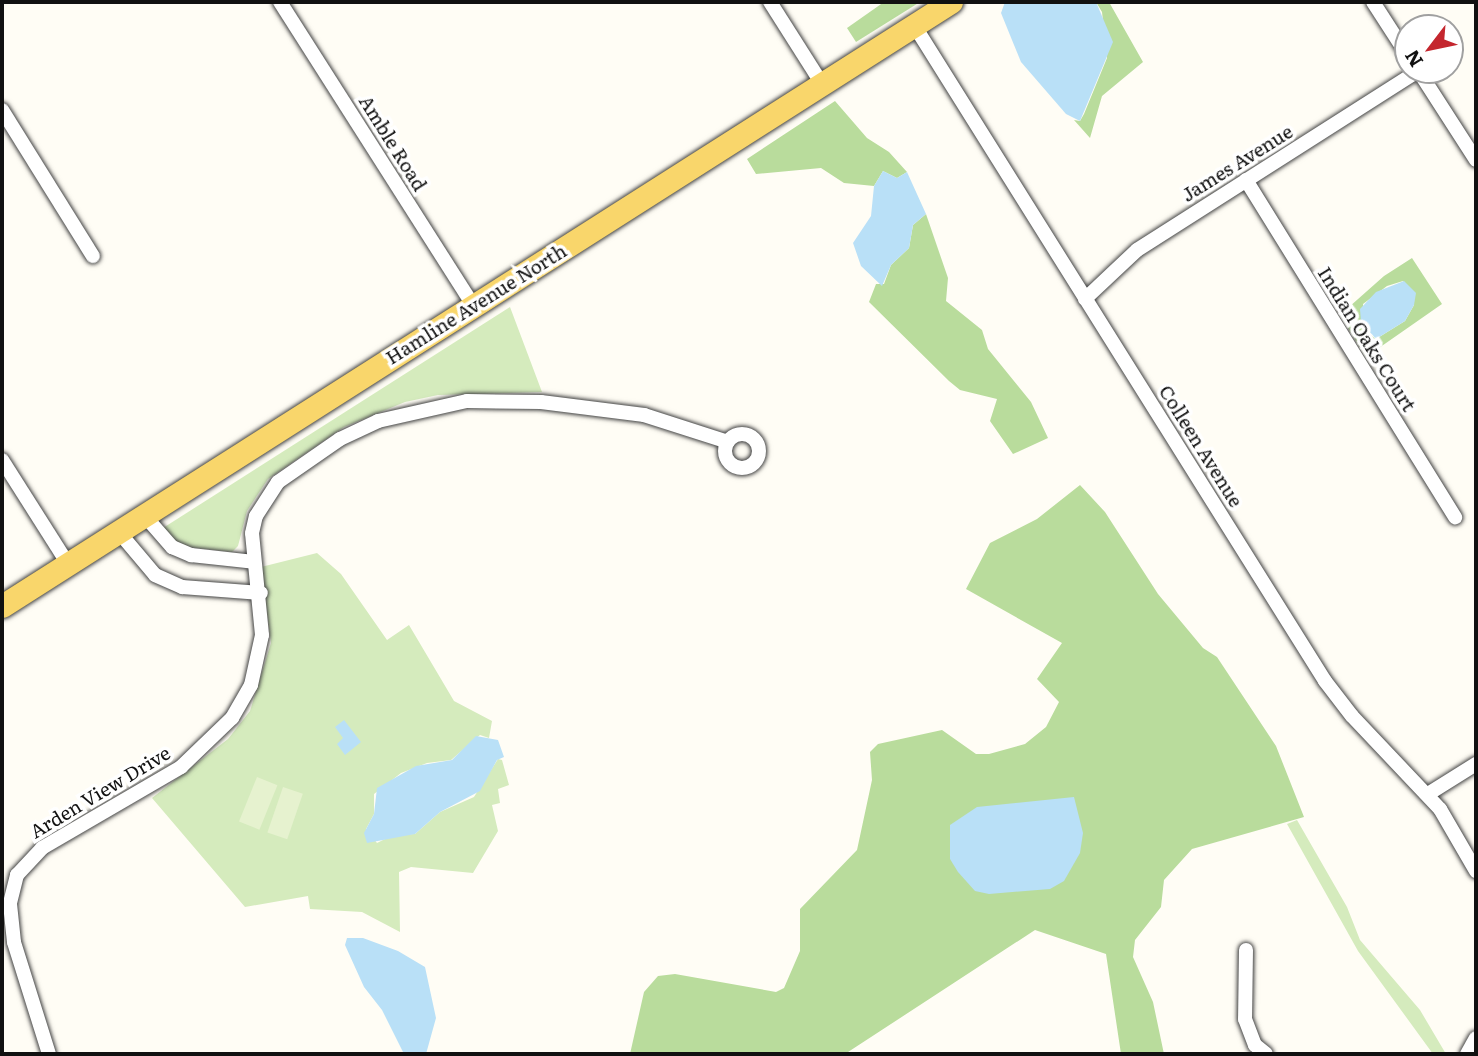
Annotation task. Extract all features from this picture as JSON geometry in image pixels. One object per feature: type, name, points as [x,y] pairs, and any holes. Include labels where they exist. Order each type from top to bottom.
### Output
[{"type":"main road","name":"Hamline Avenue North","points":[[2,606],[951,2]]},
{"type":"street","name":"Amble Road","points":[[280,2],[473,305]]},
{"type":"street","points":[[770,2],[822,84]]},
{"type":"street","points":[[1373,2],[1394,34]]},
{"type":"street","name":"Colleen Avenue","points":[[914,25],[1325,681],[1352,716],[1427,794],[1476,871]]},
{"type":"street","name":"James Avenue","points":[[1086,299],[1137,250],[1396,84]]},
{"type":"street","points":[[1427,84],[1476,160]]},
{"type":"street","points":[[2,110],[93,256]]},
{"type":"street","name":"Indian Oaks Court","points":[[1246,180],[1455,517]]},
{"type":"street","name":"Arden View Drive","points":[[49,1054],[14,942],[10,903],[17,875],[32,854],[181,768],[218,735],[244,700],[259,662],[261,593],[255,570],[252,533],[256,516],[278,482],[351,433],[406,411],[467,401],[573,405],[645,415],[728,442]]},
{"type":"street","points":[[2,460],[68,564]]},
{"type":"street","points":[[144,514],[172,547],[191,555],[255,570]]},
{"type":"street","points":[[118,531],[155,575],[182,587],[261,593]]},
{"type":"street","points":[[1427,794],[1476,764]]},
{"type":"street","points":[[1246,950],[1245,1019],[1255,1045],[1266,1054]]},
{"type":"street","points":[[1466,1054],[1476,1038]]},
{"type":"green space","points":[[884,2],[920,2],[856,42],[847,28]]},
{"type":"green space","points":[[1096,2],[1109,2],[1143,62],[1102,96],[1090,138],[1074,120],[1080,121],[1084,114],[1107,58],[1102,12]]},
{"type":"green space","points":[[835,101],[867,138],[889,152],[907,172],[897,178],[883,171],[874,186],[844,183],[821,168],[756,174],[747,159]]},
{"type":"green space","points":[[926,214],[948,278],[946,301],[982,330],[988,349],[1031,402],[1048,438],[1013,454],[990,421],[997,399],[960,390],[869,302],[876,284],[884,284],[891,265],[909,248],[913,225]]},
{"type":"green space","points":[[1412,258],[1442,304],[1366,357],[1340,315],[1384,276]],"holes":[[[1403,281],[1414,305],[1405,321],[1376,339],[1365,330],[1363,304],[1387,286]]]},
{"type":"green space","points":[[510,307],[542,392],[438,395],[405,402],[344,427],[268,479],[247,511],[238,546],[232,552],[179,546],[163,528]]},
{"type":"green space","points":[[1080,485],[1105,512],[1158,594],[1203,648],[1217,657],[1276,746],[1304,817],[1192,849],[1164,880],[1161,907],[1135,940],[1133,957],[1153,1002],[1164,1054],[1121,1054],[1106,954],[1035,930],[845,1054],[630,1054],[644,992],[658,976],[675,974],[776,992],[784,988],[800,951],[800,909],[857,850],[872,780],[870,752],[878,744],[942,730],[976,754],[989,754],[1025,744],[1046,727],[1059,702],[1037,679],[1062,643],[966,589],[990,543],[1037,519]]},
{"type":"green space","points":[[317,553],[341,574],[387,640],[409,625],[454,701],[492,721],[489,738],[480,735],[451,760],[427,763],[401,773],[374,794],[374,814],[366,829],[377,843],[393,835],[415,834],[440,812],[474,797],[498,759],[502,760],[509,785],[498,789],[500,803],[492,805],[498,831],[473,873],[411,867],[399,872],[400,932],[362,912],[310,909],[308,896],[245,907],[152,798],[228,739],[250,711],[271,643],[261,567]]},
{"type":"green space","points":[[257,777],[277,785],[259,830],[239,822]]},
{"type":"green space","points":[[283,787],[303,794],[287,839],[267,832]]},
{"type":"green space","points":[[1297,820],[1347,907],[1360,940],[1420,1010],[1446,1054],[1433,1054],[1358,951],[1287,824]]},
{"type":"water","points":[[1005,2],[1096,2],[1113,42],[1080,121],[1066,114],[1021,62],[1001,13]]},
{"type":"water","points":[[883,171],[897,178],[907,172],[926,214],[913,225],[909,248],[891,265],[882,286],[861,266],[853,243],[871,216],[874,186]]},
{"type":"water","points":[[1404,281],[1416,293],[1414,305],[1405,321],[1376,339],[1361,322],[1360,309],[1376,292]]},
{"type":"water","points":[[344,720],[361,742],[345,755],[337,744],[343,738],[335,727]]},
{"type":"water","points":[[476,736],[498,740],[504,757],[497,760],[480,791],[440,812],[415,834],[367,843],[364,833],[374,814],[377,788],[416,766],[452,760]]},
{"type":"water","points":[[1074,797],[1083,833],[1080,853],[1064,881],[1050,889],[989,894],[975,891],[950,859],[950,825],[977,807]]},
{"type":"water","points":[[347,938],[363,938],[398,951],[425,967],[436,1018],[426,1054],[404,1054],[382,1010],[364,987],[345,945]]}]
